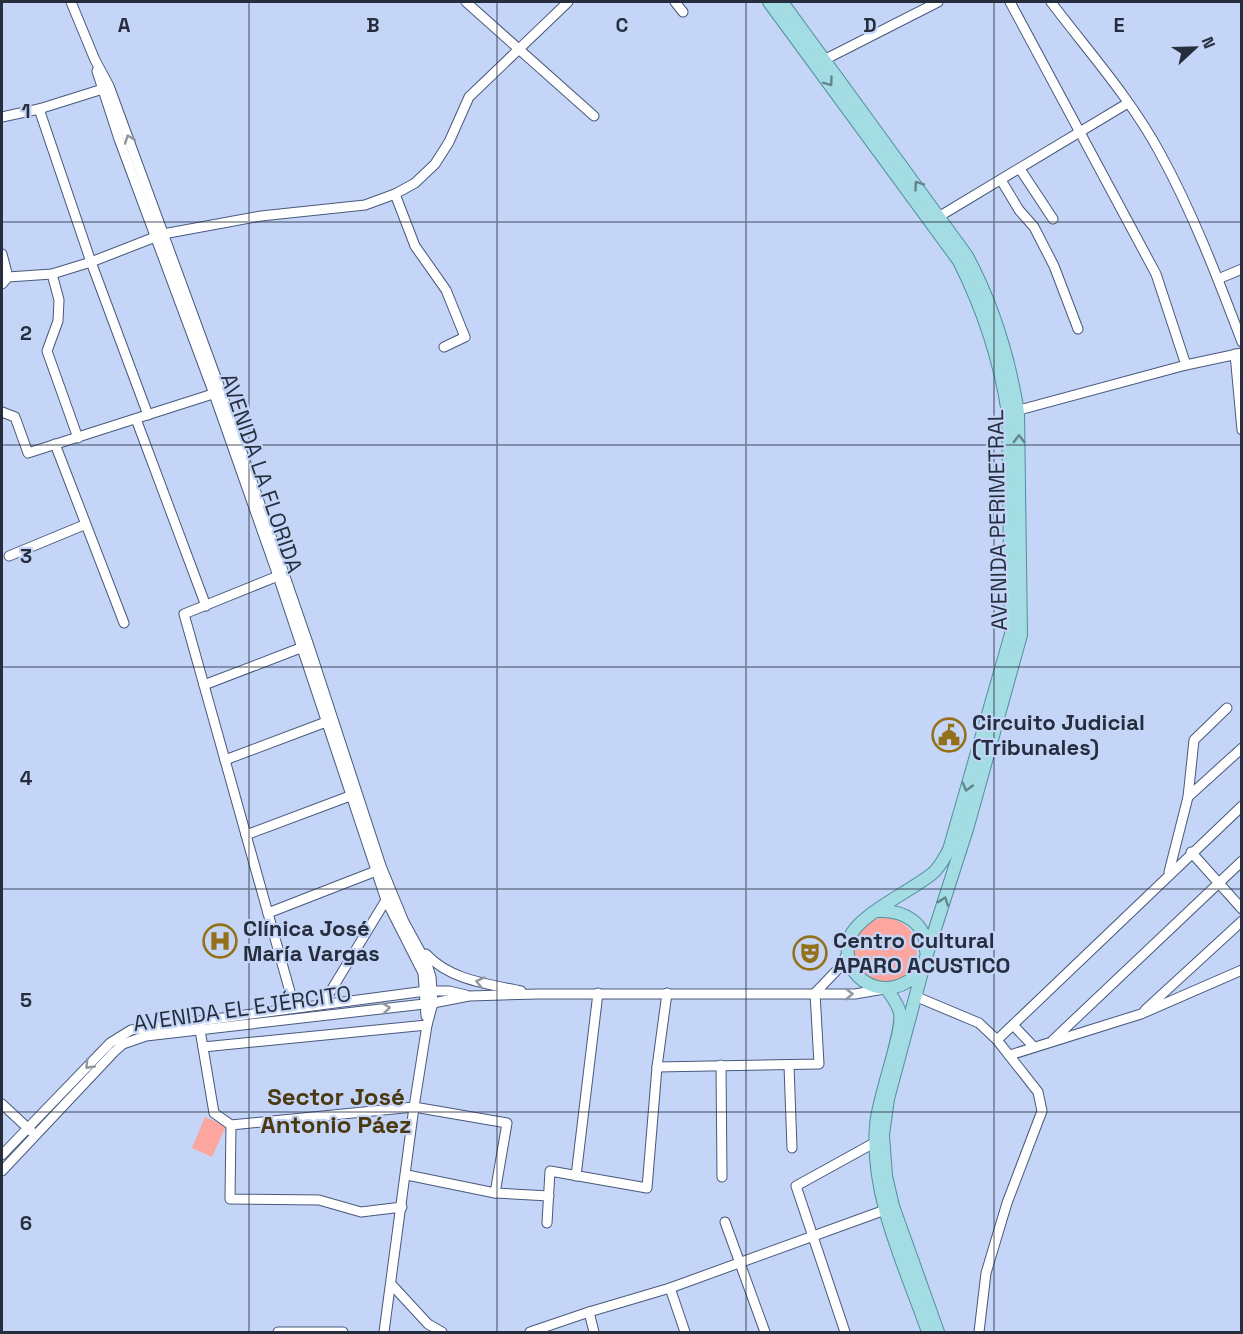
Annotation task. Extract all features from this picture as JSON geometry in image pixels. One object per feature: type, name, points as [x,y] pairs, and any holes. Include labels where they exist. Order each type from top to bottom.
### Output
[{"type":"main road","name":"AVENIDA PERIMETRAL","points":[[769,2],[821,61]]},
{"type":"main road","name":"AVENIDA PERIMETRAL","points":[[782,2],[821,61],[935,219],[967,256],[988,297],[1013,382],[1011,634],[949,850],[934,872],[879,911]]},
{"type":"main road","name":"AVENIDA PERIMETRAL","points":[[938,1332],[894,1206],[886,1176],[883,1135],[888,1099],[926,957],[968,826],[1021,635],[1013,412]]},
{"type":"main road","points":[[892,910],[904,914],[915,921],[922,932],[926,957],[922,970],[913,980],[900,987],[885,989],[870,985],[859,977],[848,952],[850,938],[856,925],[867,916],[879,911],[892,910]]},
{"type":"main road","points":[[885,989],[896,1002],[901,1022],[880,1094],[874,1143],[876,1172],[885,1210],[928,1332]]},
{"type":"street","name":"AVENIDA LA FLORIDA","points":[[71,2],[95,60],[217,392],[386,900],[419,963],[430,991]]},
{"type":"street","points":[[466,2],[594,116]]},
{"type":"street","points":[[2,254],[5,280],[52,274],[91,262],[160,235],[261,216],[365,206],[394,194],[415,183],[435,164],[449,142],[468,97],[568,2]]},
{"type":"street","points":[[675,2],[683,12]]},
{"type":"street","points":[[821,61],[938,2]]},
{"type":"street","points":[[1010,2],[1156,274],[1186,365]]},
{"type":"street","points":[[1051,2],[1128,103],[1160,153],[1218,279],[1242,342]]},
{"type":"street","points":[[2,117],[39,109],[105,88]]},
{"type":"street","points":[[935,219],[1128,103]]},
{"type":"street","points":[[39,109],[91,262],[148,415]]},
{"type":"street","points":[[1020,169],[1053,219]]},
{"type":"street","points":[[1001,180],[1039,237],[1078,329]]},
{"type":"street","points":[[394,194],[415,246],[446,290],[465,337],[444,347]]},
{"type":"street","points":[[1218,279],[1242,268]]},
{"type":"street","points":[[52,274],[59,300],[58,321],[47,351],[78,438]]},
{"type":"street","points":[[1013,412],[1238,353],[1242,430]]},
{"type":"street","points":[[2,412],[15,417],[28,453],[217,392],[309,646],[381,866],[404,922],[427,964],[430,1003],[384,1332]]},
{"type":"street","points":[[136,419],[206,606]]},
{"type":"street","points":[[55,444],[84,525],[124,623]]},
{"type":"street","points":[[9,556],[84,525]]},
{"type":"street","points":[[278,576],[184,614],[294,1006]]},
{"type":"street","points":[[204,686],[303,647]]},
{"type":"street","points":[[1169,874],[1188,797],[1194,740],[1227,708]]},
{"type":"street","points":[[225,760],[326,722]]},
{"type":"street","points":[[1188,797],[1242,748]]},
{"type":"street","points":[[246,835],[350,796]]},
{"type":"street","points":[[997,1040],[1191,852],[1242,806]]},
{"type":"street","points":[[1191,852],[1242,909]]},
{"type":"street","points":[[1053,1040],[1242,861]]},
{"type":"street","points":[[268,913],[376,871]]},
{"type":"street","points":[[324,1002],[386,900]]},
{"type":"street","points":[[1141,1014],[1242,921]]},
{"type":"street","points":[[418,945],[436,964],[462,978],[538,994]]},
{"type":"street","points":[[657,1067],[819,1064],[814,993],[840,968],[848,952]]},
{"type":"street","points":[[1010,1055],[1141,1014],[1242,970]]},
{"type":"street","name":"AVENIDA EL EJÉRCITO","points":[[2,1171],[123,1044],[146,1036],[430,1003],[469,996],[598,993],[855,994],[885,989]]},
{"type":"street","name":"AVENIDA EL EJÉRCITO","points":[[2,1155],[110,1043],[131,1030],[324,1002],[430,991],[469,996]]},
{"type":"street","points":[[576,1176],[598,993]]},
{"type":"street","points":[[547,1223],[550,1171],[647,1188],[657,1067],[667,993]]},
{"type":"street","points":[[916,997],[979,1023],[1010,1055],[1038,1092],[1042,1111],[1007,1203],[986,1273],[979,1332]]},
{"type":"street","points":[[203,1047],[427,1025]]},
{"type":"street","points":[[1013,1025],[1034,1047]]},
{"type":"street","points":[[200,1030],[214,1113],[231,1125],[414,1107],[507,1123],[495,1193]]},
{"type":"street","points":[[722,1065],[722,1177]]},
{"type":"street","points":[[789,1066],[792,1148]]},
{"type":"street","points":[[2,1104],[36,1136]]},
{"type":"street","points":[[231,1125],[230,1198],[319,1200],[361,1212],[402,1207]]},
{"type":"street","points":[[845,1332],[796,1186],[874,1143]]},
{"type":"street","points":[[407,1175],[495,1193],[549,1196]]},
{"type":"street","points":[[530,1332],[589,1311],[670,1288],[885,1210]]},
{"type":"street","points":[[725,1222],[742,1263],[765,1332]]},
{"type":"street","points":[[392,1285],[428,1324],[442,1332]]},
{"type":"street","points":[[670,1288],[685,1332]]},
{"type":"street","points":[[589,1311],[594,1332]]},
{"type":"street","points":[[278,1332],[343,1332]]},
{"type":"shaded area","points":[[885,918],[903,924],[911,932],[917,950],[911,968],[903,976],[885,982],[867,976],[859,968],[853,950],[859,932],[867,924]]},
{"type":"shaded area","points":[[205,1117],[226,1126],[212,1157],[192,1148]]},
{"type":"place","name":"Circuito Judicial (Tribunales)","points":[[949,735]]},
{"type":"place","name":"Clínica José María Vargas","points":[[220,941]]},
{"type":"place","name":"Centro Cultural APARO ACUSTICO","points":[[810,953]]},
{"type":"district","name":"Sector José Antonio Páez","points":[[336,1111]]}]
